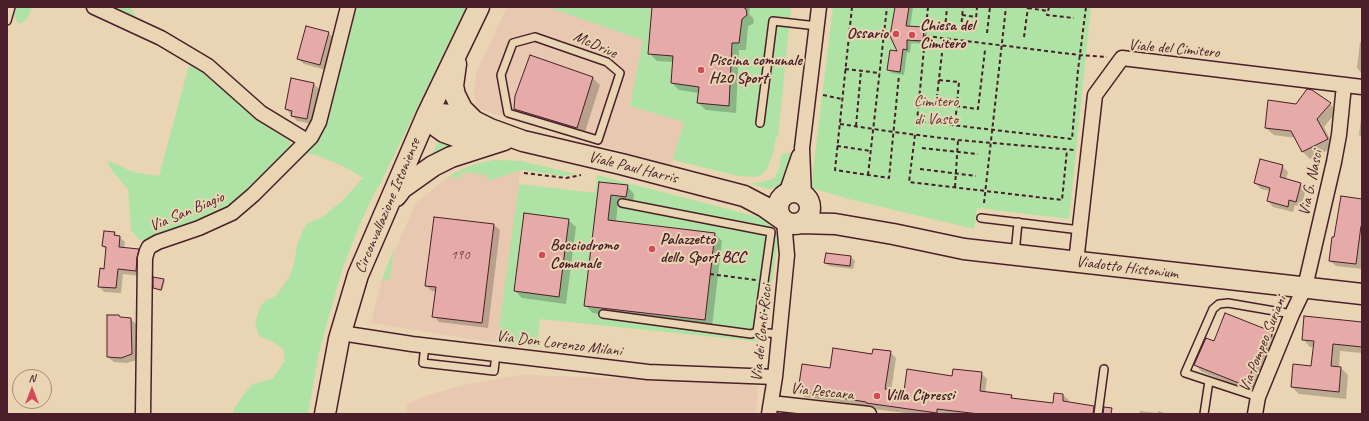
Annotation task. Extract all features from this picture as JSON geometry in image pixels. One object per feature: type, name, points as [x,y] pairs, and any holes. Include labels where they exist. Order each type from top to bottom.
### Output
[{"type":"main road","name":"Circonvallazione Istoniense","points":[[325,414],[341,333],[358,275],[427,115],[479,7]]},
{"type":"main road","name":"Viale Paul Harris","points":[[462,43],[455,67],[453,86],[457,101],[462,109],[474,121]]},
{"type":"main road","name":"Viale Paul Harris","points":[[513,140],[474,121],[450,115],[427,115],[433,124],[444,132],[458,137],[513,140],[621,164],[744,196],[791,221]]},
{"type":"main road","name":"Viale Paul Harris","points":[[388,206],[402,188],[433,166],[451,156],[513,140]]},
{"type":"main road","name":"Viale Paul Harris","points":[[744,196],[795,196]]},
{"type":"main road","name":"Viadotto Histonium","points":[[795,196],[829,211],[872,225],[893,234]]},
{"type":"main road","points":[[795,196],[809,205],[809,212],[806,218],[791,221],[778,210],[778,206],[782,198],[795,196]]},
{"type":"main road","name":"Viadotto Histonium","points":[[791,221],[835,224],[944,245],[1015,255],[1362,294]]},
{"type":"street","points":[[94,7],[161,38],[208,66],[260,113],[307,141]]},
{"type":"street","name":"Via San Biagio","points":[[143,414],[144,258],[147,251],[158,242],[199,228],[232,213],[253,195],[307,141],[316,129],[319,122],[348,7]]},
{"type":"street","points":[[795,196],[819,7]]},
{"type":"street","name":"Viale del Cimitero","points":[[1076,262],[1095,95],[1122,58],[1362,87]]},
{"type":"street","name":"Via G. Nasci","points":[[1305,288],[1334,162],[1339,135],[1344,85]]},
{"type":"street","name":"Via dei Conti Ricci","points":[[770,409],[775,377],[791,221]]},
{"type":"street","name":"Via Pompeo Suriani","points":[[1255,414],[1258,397],[1292,314],[1305,288]]},
{"type":"street","name":"Via Don Lorenzo Milani","points":[[341,333],[425,345],[648,372],[775,377]]},
{"type":"street","name":"Via Pescara","points":[[770,409],[869,414]]},
{"type":"lane","points":[[7,21],[11,7]]},
{"type":"lane","points":[[760,123],[773,21],[817,26]]},
{"type":"lane","name":"McDrive","points":[[535,36],[607,62],[620,73],[598,140],[508,113],[501,75],[513,43],[535,36]]},
{"type":"lane","points":[[622,203],[771,232],[757,332]]},
{"type":"lane","points":[[981,218],[1080,230]]},
{"type":"lane","points":[[1015,255],[1018,222]]},
{"type":"lane","points":[[1258,397],[1185,373],[1213,309],[1218,304],[1228,303],[1292,314]]},
{"type":"lane","points":[[603,314],[751,334],[757,332],[779,334]]},
{"type":"lane","points":[[1098,414],[1104,369]]},
{"type":"lane","points":[[1204,414],[1209,381]]},
{"type":"path","points":[[852,7],[835,170],[889,178],[899,75]]},
{"type":"path","points":[[868,175],[887,7]]},
{"type":"path","points":[[928,7],[917,121],[1072,139],[1079,55],[1086,7]]},
{"type":"path","points":[[945,29],[947,7]]},
{"type":"path","points":[[961,29],[963,7]]},
{"type":"path","points":[[975,31],[977,7]]},
{"type":"path","points":[[987,33],[990,7]]},
{"type":"path","points":[[984,203],[1006,7]]},
{"type":"path","points":[[1049,7],[1048,16],[1074,18]]},
{"type":"path","points":[[1024,37],[1028,8],[1048,11]]},
{"type":"path","points":[[962,16],[976,17]]},
{"type":"path","points":[[926,36],[1079,55],[1122,58]]},
{"type":"path","points":[[956,106],[978,109],[985,50]]},
{"type":"path","points":[[936,105],[942,53]]},
{"type":"path","points":[[845,69],[880,73]]},
{"type":"path","points":[[856,126],[861,71]]},
{"type":"path","points":[[939,80],[959,82],[954,125]]},
{"type":"path","points":[[823,95],[842,99]]},
{"type":"path","points":[[840,124],[958,140],[1074,150]]},
{"type":"path","points":[[915,135],[910,182],[1062,200],[1067,150]]},
{"type":"path","points":[[955,187],[958,140]]},
{"type":"path","points":[[837,146],[871,151]]},
{"type":"path","points":[[922,148],[978,154]]},
{"type":"path","points":[[920,170],[976,176]]},
{"type":"path","points":[[524,172],[566,178],[581,175]]},
{"type":"path","points":[[710,274],[759,280]]},
{"type":"shaded area","points":[[507,7],[547,7],[644,40],[630,106],[684,122],[671,166],[476,108],[474,90],[477,71]]},
{"type":"shaded area","points":[[494,160],[521,161],[514,229],[497,343],[371,323],[382,279],[416,203],[448,177],[462,169]]},
{"type":"shaded area","points":[[523,375],[729,382],[758,386],[756,414],[406,414],[407,404],[428,395],[468,384]]},
{"type":"green space","points":[[13,7],[32,7],[28,17],[22,23],[18,23],[14,15]]},
{"type":"green space","points":[[87,7],[130,7],[137,22],[134,28]]},
{"type":"green space","points":[[351,7],[466,7],[359,226],[342,270],[319,352],[308,414],[233,414],[234,408],[251,385],[273,378],[285,361],[283,349],[272,341],[259,336],[255,322],[261,306],[266,300],[276,296],[290,276],[297,245],[303,230],[308,223],[322,217],[342,201],[363,178],[343,166],[316,155],[300,152],[320,131]]},
{"type":"green space","points":[[547,7],[791,7],[778,137],[776,137],[773,154],[767,169],[761,175],[754,177],[739,176],[673,160],[684,122],[630,106],[643,40]]},
{"type":"green space","name":"Cimitero di Vasto","points":[[833,7],[1091,7],[1069,219],[977,208],[974,229],[849,199],[811,188]]},
{"type":"green space","points":[[191,58],[287,136],[291,148],[227,212],[150,239],[140,240],[131,230],[128,189],[112,171],[107,160],[133,172],[159,176]]},
{"type":"green space","points":[[441,134],[469,144],[427,166]]},
{"type":"green space","points":[[790,152],[791,163],[787,178],[781,186],[769,189],[749,183],[763,182],[775,178],[779,169],[781,155]]},
{"type":"green space","points":[[494,160],[521,161],[576,174],[563,176],[522,170],[487,181],[487,175],[462,172],[461,178],[448,177],[462,169]]},
{"type":"green space","points":[[597,175],[762,218],[779,234],[763,342],[540,319],[537,347],[497,343],[519,184],[595,193]]},
{"type":"green space","points":[[394,248],[389,281],[382,279]]},
{"type":"building","name":"Piscina comunale H20 Sport","points":[[652,7],[743,7],[746,9],[747,15],[742,19],[739,43],[732,43],[729,106],[697,103],[699,87],[671,83],[673,56],[648,54]]},
{"type":"building","points":[[895,7],[909,7],[906,26],[924,27],[923,41],[907,40],[907,50],[903,49],[900,72],[887,70],[890,50],[897,51],[890,36]]},
{"type":"building","points":[[306,26],[329,32],[320,65],[297,59]]},
{"type":"building","points":[[530,55],[593,77],[577,128],[514,109],[515,96]]},
{"type":"building","points":[[291,78],[314,83],[307,119],[291,116],[292,111],[285,109]]},
{"type":"building","points":[[1307,89],[1312,90],[1331,103],[1317,119],[1328,139],[1302,152],[1291,131],[1265,128],[1268,100],[1296,104]]},
{"type":"building","points":[[1260,159],[1283,165],[1280,177],[1301,183],[1296,202],[1289,200],[1288,207],[1267,201],[1270,188],[1254,183]]},
{"type":"building","name":"Palazzetto dello Sport BCC","points":[[599,182],[628,185],[626,197],[611,195],[608,220],[715,233],[705,320],[584,306]]},
{"type":"building","points":[[1341,196],[1362,199],[1362,226],[1356,264],[1329,261],[1332,237],[1334,237]]},
{"type":"building","name":"Bocciodromo Comunale","points":[[524,213],[569,219],[559,297],[514,291]]},
{"type":"building","points":[[434,217],[494,224],[482,323],[432,317],[436,287],[425,286]]},
{"type":"building","points":[[104,231],[115,232],[114,235],[120,236],[119,247],[139,249],[136,271],[118,269],[116,288],[98,287],[100,268],[104,269],[106,247],[102,246]]},
{"type":"building","points":[[826,253],[851,256],[850,266],[824,263]]},
{"type":"building","points":[[153,277],[164,279],[161,290],[153,288]]},
{"type":"building","points":[[1225,313],[1273,332],[1261,361],[1256,360],[1246,386],[1194,365],[1206,338],[1214,341]]},
{"type":"building","points":[[107,315],[119,315],[120,317],[131,318],[132,354],[121,358],[107,357]]},
{"type":"building","points":[[1304,316],[1362,322],[1362,347],[1333,344],[1331,366],[1341,367],[1339,392],[1291,387],[1293,364],[1311,366],[1314,341],[1302,340]]},
{"type":"building","points":[[833,348],[872,354],[873,349],[891,351],[885,389],[904,391],[907,369],[952,376],[953,369],[982,372],[980,391],[1012,395],[1011,398],[1053,403],[1054,393],[1063,394],[1063,401],[1094,406],[1093,414],[979,414],[937,409],[937,413],[866,403],[798,391],[802,364],[830,368]]},
{"type":"building","points":[[1104,407],[1112,408],[1111,414],[1103,414]]},
{"type":"place","name":"Ossario","points":[[896,34]]},
{"type":"place","name":"Chiesa del Cimitero","points":[[912,35]]},
{"type":"place","name":"Piscina comunale H20 Sport","points":[[701,70]]},
{"type":"place","name":"Palazzetto dello Sport BCC","points":[[652,249]]},
{"type":"place","name":"Bocciodromo Comunale","points":[[542,255]]},
{"type":"place","name":"Villa Cipressi","points":[[877,396]]}]
